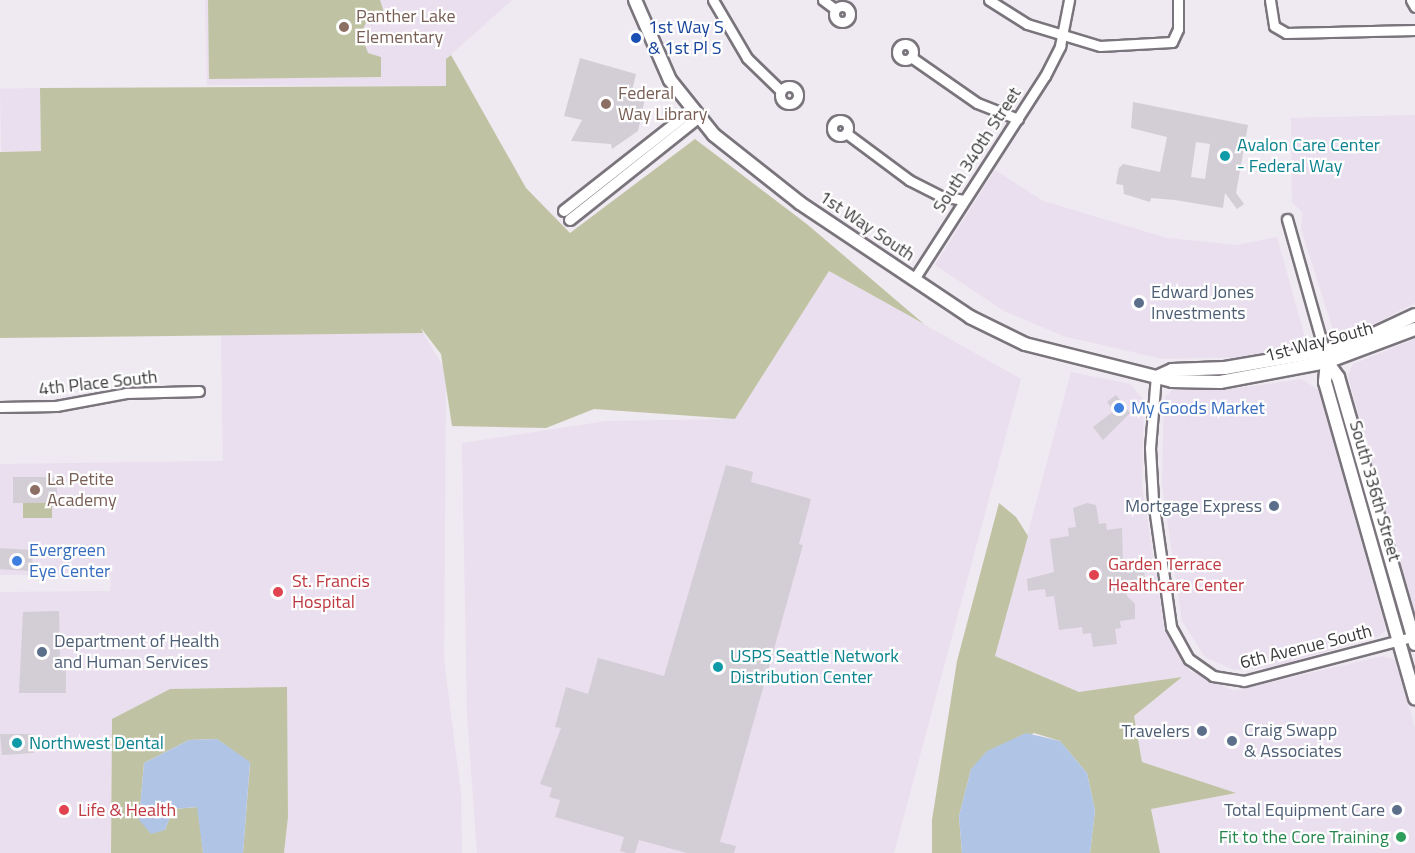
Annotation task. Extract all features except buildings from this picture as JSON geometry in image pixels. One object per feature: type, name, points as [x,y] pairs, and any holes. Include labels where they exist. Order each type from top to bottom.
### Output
[{"type":"main road","name":"1st Way South","points":[[635,0],[670,80],[694,115],[801,203],[970,317],[1025,344],[1066,358],[1157,376],[1325,356],[1415,329]]},
{"type":"main road","name":"1st Way South","points":[[1325,356],[1415,315]]},
{"type":"main road","name":"South 336th Street","points":[[1325,356],[1338,377],[1414,639]]},
{"type":"main road","name":"South 336th Street","points":[[1325,356],[1325,382],[1415,698]]},
{"type":"street","points":[[713,0],[747,58],[781,91]]},
{"type":"street","points":[[823,0],[835,9]]},
{"type":"street","points":[[989,0],[1027,24],[1062,37],[1100,46],[1165,45],[1177,36],[1178,0]]},
{"type":"street","name":"South 340th Street","points":[[914,279],[1051,65],[1062,37],[1069,0]]},
{"type":"street","points":[[1270,0],[1277,30],[1298,34],[1415,30]]},
{"type":"street","points":[[1411,0],[1415,7]]},
{"type":"street","points":[[911,57],[977,103],[1018,119]]},
{"type":"street","points":[[567,216],[694,115]]},
{"type":"street","points":[[846,133],[909,180],[941,196],[964,200]]},
{"type":"street","name":"South 336th Street","points":[[1287,219],[1325,356]]},
{"type":"street","name":"6th Avenue South","points":[[1157,376],[1150,471],[1172,627],[1184,653],[1206,673],[1244,681],[1399,640],[1414,639]]},
{"type":"street","name":"4th Place South","points":[[0,407],[56,406],[118,394],[199,391]]},
{"type":"shaded area","name":"Panther Lake Elementary","points":[[205,0],[512,0],[446,59],[446,86],[207,85]]},
{"type":"shaded area","points":[[40,88],[41,151],[1,152],[0,89]]},
{"type":"shaded area","points":[[1415,115],[1415,303],[1370,326],[1335,336],[1301,229],[1303,213],[1292,202],[1291,118]]},
{"type":"shaded area","points":[[995,170],[1043,201],[1167,238],[1237,245],[1277,237],[1307,345],[1248,357],[1163,359],[1063,336],[1004,311],[935,265]]},
{"type":"shaded area","name":"USPS Seattle Network Distribution Center","points":[[829,271],[1021,379],[894,853],[477,853],[467,713],[462,443],[607,421],[735,419]]},
{"type":"shaded area","name":"St. Francis Hospital","points":[[423,333],[446,371],[444,659],[461,793],[462,853],[284,853],[288,817],[286,687],[170,689],[112,719],[111,853],[0,853],[0,592],[110,591],[111,575],[0,575],[0,464],[223,461],[221,334]]},
{"type":"shaded area","points":[[1415,339],[1415,616],[1348,376],[1353,364]]},
{"type":"shaded area","points":[[1071,372],[1130,384],[1144,400],[1142,486],[1165,631],[1190,671],[1234,691],[1383,656],[1395,660],[1415,728],[1415,853],[1160,853],[1151,809],[1235,793],[1142,762],[1134,716],[1181,678],[1079,692],[995,656]]},
{"type":"shaded area","points":[[1301,379],[1319,390],[1386,630],[1378,637],[1273,667],[1234,670],[1205,657],[1182,621],[1162,484],[1164,398],[1173,389],[1232,389]]},
{"type":"green space","points":[[208,0],[380,0],[386,19],[367,20],[361,34],[368,53],[381,57],[381,77],[209,79]]},
{"type":"green space","points":[[451,55],[526,188],[570,233],[695,139],[808,225],[924,324],[829,271],[735,419],[594,409],[546,428],[452,426],[441,354],[421,328],[423,333],[0,338],[0,152],[41,151],[40,88],[446,86],[446,59]]},
{"type":"green space","points":[[23,502],[52,502],[52,518],[23,518]]},
{"type":"green space","points":[[999,503],[1016,517],[1028,536],[995,656],[1079,692],[1182,677],[1134,716],[1142,762],[1236,793],[1151,809],[1160,853],[1090,853],[1095,811],[1087,773],[1060,741],[1034,733],[971,769],[959,816],[962,853],[932,853],[932,820],[957,661]]},
{"type":"green space","points":[[287,687],[288,817],[284,853],[243,853],[250,763],[217,739],[189,740],[144,763],[139,820],[165,830],[173,809],[198,807],[203,853],[111,853],[112,719],[170,689]]},
{"type":"water","points":[[1026,733],[1060,741],[1087,773],[1095,811],[1090,853],[962,853],[959,816],[971,769],[987,751]]},
{"type":"water","points":[[217,739],[250,762],[243,853],[203,853],[197,807],[173,809],[165,830],[151,834],[139,820],[144,763],[189,740]]},
{"type":"place","name":"Panther Lake Elementary","points":[[344,27]]},
{"type":"place","name":"1st Way S & 1st Pl S","points":[[636,38]]},
{"type":"place","name":"Federal Way Library","points":[[606,104]]},
{"type":"place","name":"Avalon Care Center - Federal Way","points":[[1225,156]]},
{"type":"place","name":"Edward Jones Investments","points":[[1139,303]]},
{"type":"place","name":"My Goods Market","points":[[1119,408]]},
{"type":"place","name":"La Petite Academy","points":[[35,490]]},
{"type":"place","name":"Mortgage Express","points":[[1274,506]]},
{"type":"place","name":"Evergreen Eye Center","points":[[17,561]]},
{"type":"place","name":"Garden Terrace Healthcare Center","points":[[1094,575]]},
{"type":"place","name":"St. Francis Hospital","points":[[278,592]]},
{"type":"place","name":"Department of Health and Human Services","points":[[42,652]]},
{"type":"place","name":"USPS Seattle Network Distribution Center","points":[[718,667]]},
{"type":"place","name":"Travelers","points":[[1202,731]]},
{"type":"place","name":"Craig Swapp & Associates","points":[[1232,741]]},
{"type":"place","name":"Northwest Dental","points":[[17,743]]},
{"type":"place","name":"Life & Health","points":[[64,810]]},
{"type":"place","name":"Total Equipment Care","points":[[1397,810]]},
{"type":"place","name":"Fit to the Core Training","points":[[1401,837]]}]
